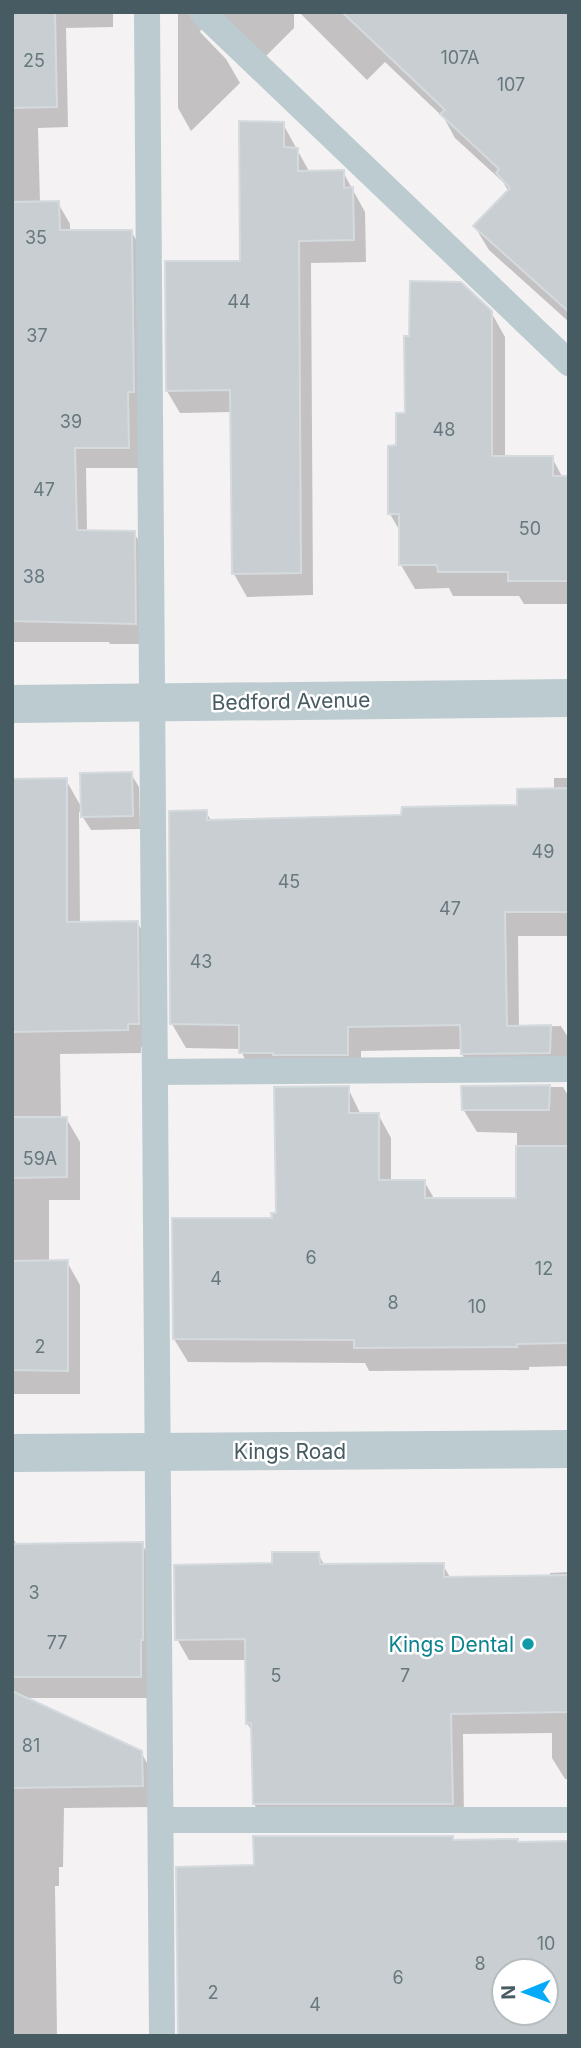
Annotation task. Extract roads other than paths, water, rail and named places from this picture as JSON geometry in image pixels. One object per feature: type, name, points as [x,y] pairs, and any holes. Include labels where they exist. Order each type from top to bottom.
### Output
[{"type":"street","name":"Bedford Avenue","points":[[12,704],[569,698]]},
{"type":"street","name":"Kings Road","points":[[12,1453],[569,1449]]},
{"type":"lane","points":[[147,12],[162,2036]]},
{"type":"lane","points":[[202,12],[569,363]]},
{"type":"lane","points":[[155,1072],[569,1069]]},
{"type":"lane","points":[[160,1820],[569,1820]]},
{"type":"place","name":"Kings Dental","points":[[528,1644]]}]
